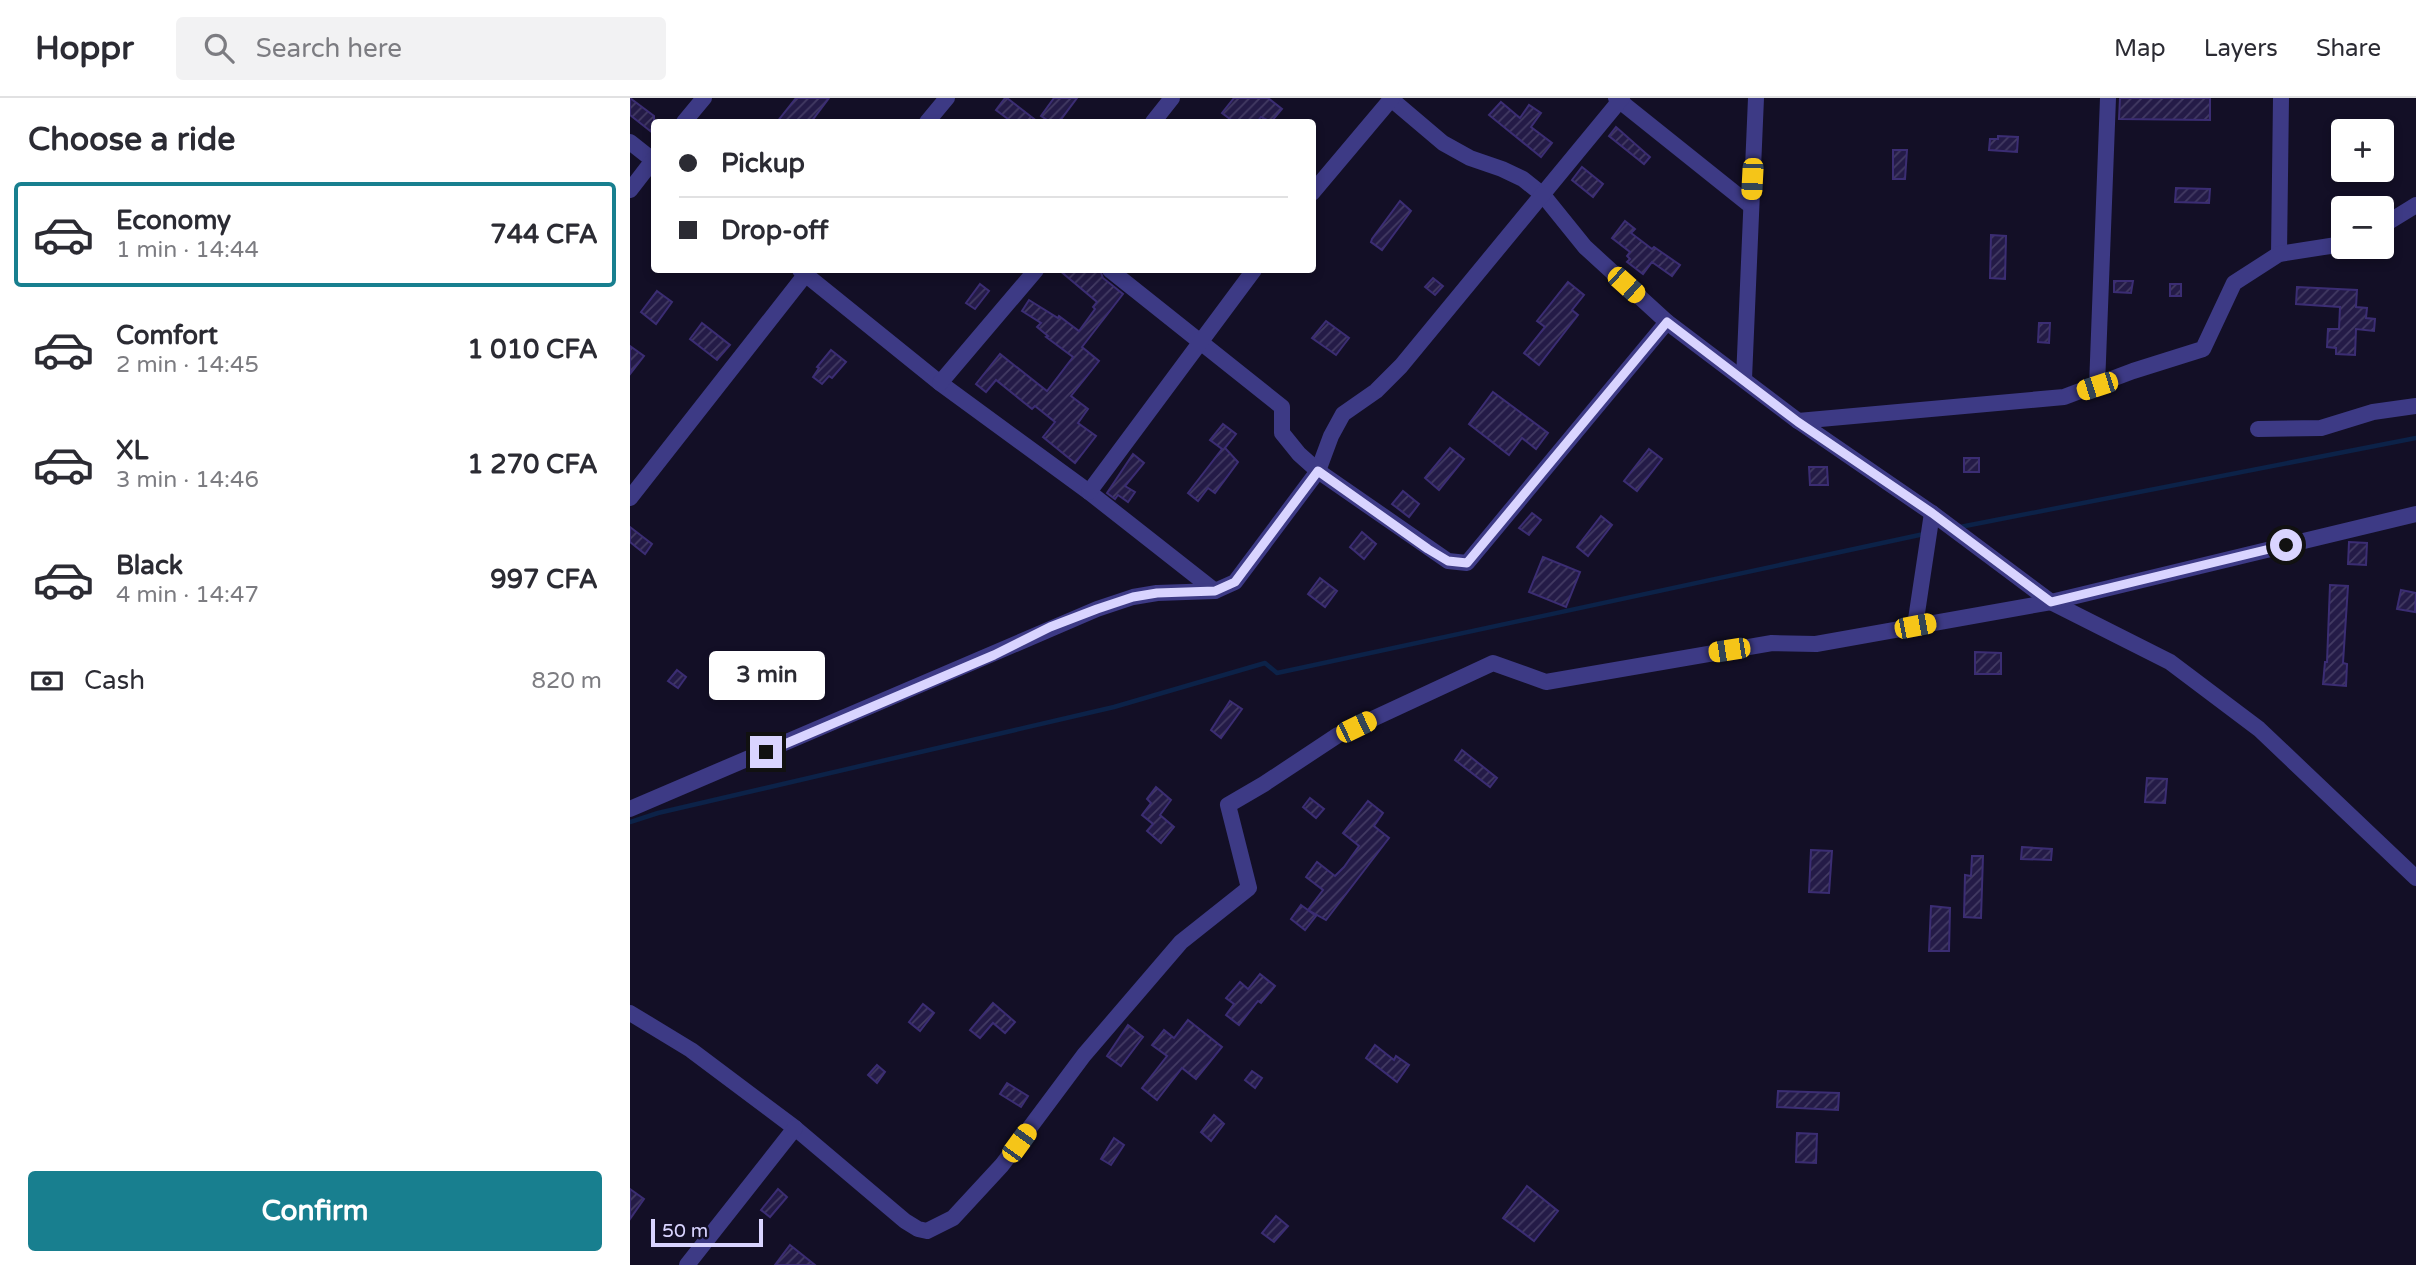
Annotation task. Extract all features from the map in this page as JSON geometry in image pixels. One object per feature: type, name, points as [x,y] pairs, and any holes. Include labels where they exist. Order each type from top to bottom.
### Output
[{"type":"street","points":[[686,119],[704,98]]},
{"type":"street","points":[[937,119],[947,98]]},
{"type":"street","points":[[1155,119],[1172,98]]},
{"type":"street","points":[[1744,379],[1756,98]]},
{"type":"street","points":[[2097,386],[2108,98]]},
{"type":"street","points":[[2279,254],[2281,98]]},
{"type":"street","points":[[1316,188],[1391,99],[1443,143],[1470,158],[1523,179],[1543,195],[1585,247],[1667,322],[1798,422],[1932,513],[2051,602],[2170,662],[2259,729],[2416,878]]},
{"type":"street","points":[[630,809],[1097,609],[1145,595],[1215,591],[1235,582],[1318,471],[1331,436],[1343,414],[1376,391],[1401,366],[1619,99],[1751,206]]},
{"type":"street","points":[[630,142],[651,158]]},
{"type":"street","points":[[630,190],[651,164]]},
{"type":"street","points":[[2394,219],[2416,205]]},
{"type":"street","points":[[1798,422],[2064,397],[2203,349],[2234,283],[2279,254],[2331,246]]},
{"type":"street","points":[[630,498],[803,273]]},
{"type":"street","points":[[807,273],[940,383],[1089,492],[1215,591]]},
{"type":"street","points":[[940,383],[1033,273]]},
{"type":"street","points":[[1114,273],[1202,340],[1282,407],[1282,433],[1299,454],[1318,471],[1428,549],[1448,561],[1467,563],[1667,322]]},
{"type":"street","points":[[1089,492],[1252,273]]},
{"type":"street","points":[[2258,429],[2321,428],[2373,412],[2416,405]]},
{"type":"street","points":[[1915,626],[1932,513]]},
{"type":"street","points":[[630,1013],[691,1050],[795,1128],[905,1221],[918,1230],[935,1229],[953,1218],[1002,1165],[1084,1055],[1181,942],[1249,888],[1227,805],[1338,736],[1493,663],[1546,682],[1772,643],[1816,644],[2051,602],[2416,514]]},
{"type":"street","points":[[687,1265],[795,1128]]},
{"type":"building","points":[[630,98],[654,116],[654,119],[651,119],[651,132],[630,115]]},
{"type":"building","points":[[796,98],[829,98],[813,119],[779,119]]},
{"type":"building","points":[[1007,98],[1034,119],[1008,119],[996,110]]},
{"type":"building","points":[[1054,98],[1077,98],[1061,119],[1046,119],[1041,116]]},
{"type":"building","points":[[1234,98],[1268,98],[1282,109],[1274,119],[1230,119],[1222,113]]},
{"type":"building","points":[[2120,98],[2210,98],[2210,120],[2119,119]]},
{"type":"building","points":[[1501,102],[1520,118],[1529,105],[1541,113],[1531,127],[1552,143],[1541,157],[1489,115]]},
{"type":"building","points":[[1616,127],[1650,157],[1644,164],[1609,136]]},
{"type":"building","points":[[1998,136],[2018,137],[2017,152],[1989,150],[1990,139],[1998,139]]},
{"type":"building","points":[[1893,150],[1907,150],[1905,179],[1893,179]]},
{"type":"building","points":[[1582,167],[1603,184],[1593,197],[1572,180]]},
{"type":"building","points":[[2176,188],[2210,189],[2209,203],[2175,202]]},
{"type":"building","points":[[1400,201],[1411,211],[1382,250],[1371,242],[1372,239]]},
{"type":"building","points":[[1625,221],[1635,229],[1631,233],[1680,265],[1672,276],[1652,262],[1643,274],[1627,262],[1630,252],[1612,238]]},
{"type":"building","points":[[1991,235],[2006,236],[2005,279],[1990,278]]},
{"type":"building","points":[[1063,273],[1101,273],[1103,278],[1123,294],[1082,347],[1099,361],[1071,396],[1088,409],[1078,423],[1096,436],[1075,463],[1043,437],[1055,422],[1035,406],[1032,409],[996,380],[986,392],[976,384],[1000,354],[1047,391],[1073,357],[1046,337],[1048,336],[1037,327],[1041,323],[1022,311],[1029,300],[1058,318],[1059,316],[1079,331],[1097,302]]},
{"type":"building","points":[[1433,278],[1443,286],[1435,295],[1425,287]]},
{"type":"building","points":[[2114,281],[2133,281],[2131,293],[2114,292]]},
{"type":"building","points":[[1568,282],[1584,295],[1572,310],[1578,315],[1539,365],[1524,353],[1545,327],[1537,321]]},
{"type":"building","points":[[980,284],[989,291],[975,309],[966,303]]},
{"type":"building","points":[[2170,284],[2181,284],[2181,296],[2170,296]]},
{"type":"building","points":[[2297,287],[2357,290],[2356,307],[2367,308],[2366,318],[2375,319],[2374,331],[2356,329],[2355,355],[2336,354],[2336,348],[2327,347],[2328,329],[2339,329],[2340,307],[2296,304]]},
{"type":"building","points":[[657,291],[672,302],[656,324],[641,312]]},
{"type":"building","points":[[1326,321],[1349,338],[1336,355],[1312,338]]},
{"type":"building","points":[[702,323],[730,345],[717,360],[690,339]]},
{"type":"building","points":[[2039,323],[2050,323],[2049,343],[2038,342]]},
{"type":"building","points":[[630,346],[644,356],[630,374]]},
{"type":"building","points":[[831,350],[846,362],[832,378],[829,376],[822,384],[813,377],[819,368],[817,367]]},
{"type":"building","points":[[1493,392],[1548,433],[1536,449],[1522,438],[1509,455],[1469,424]]},
{"type":"building","points":[[1223,424],[1236,434],[1225,448],[1238,462],[1215,493],[1208,488],[1198,501],[1188,493],[1222,449],[1210,440]]},
{"type":"building","points":[[1450,448],[1464,459],[1439,490],[1425,478]]},
{"type":"building","points":[[1649,449],[1662,459],[1637,491],[1624,481]]},
{"type":"building","points":[[1133,454],[1144,463],[1125,486],[1135,492],[1128,502],[1118,495],[1115,499],[1107,493]]},
{"type":"building","points":[[1964,458],[1979,458],[1979,472],[1964,472]]},
{"type":"building","points":[[1809,467],[1827,467],[1828,485],[1810,485]]},
{"type":"building","points":[[1403,491],[1419,504],[1409,517],[1392,504]]},
{"type":"building","points":[[1532,513],[1541,520],[1529,535],[1519,528]]},
{"type":"building","points":[[1601,516],[1612,525],[1588,556],[1577,547]]},
{"type":"building","points":[[630,527],[652,544],[645,554],[630,542]]},
{"type":"building","points":[[1362,532],[1376,544],[1364,559],[1350,547]]},
{"type":"building","points":[[2349,542],[2367,543],[2366,565],[2348,564]]},
{"type":"building","points":[[1543,557],[1580,572],[1566,607],[1529,592]]},
{"type":"building","points":[[1320,578],[1337,591],[1325,607],[1308,594]]},
{"type":"building","points":[[2330,585],[2348,586],[2343,663],[2347,664],[2346,686],[2323,684],[2327,662]]},
{"type":"building","points":[[2401,590],[2416,593],[2415,612],[2397,609]]},
{"type":"building","points":[[1975,652],[2001,653],[2001,674],[1975,674]]},
{"type":"building","points":[[677,670],[686,677],[678,688],[668,681]]},
{"type":"building","points":[[1230,701],[1242,709],[1221,738],[1211,730]]},
{"type":"building","points":[[1462,750],[1497,778],[1490,787],[1455,760]]},
{"type":"building","points":[[2147,778],[2167,779],[2165,803],[2145,802]]},
{"type":"building","points":[[1156,787],[1171,800],[1160,815],[1174,827],[1161,843],[1147,831],[1153,824],[1142,815],[1151,803],[1147,799]]},
{"type":"building","points":[[1310,798],[1324,809],[1316,818],[1303,807]]},
{"type":"building","points":[[1368,801],[1383,813],[1374,826],[1389,838],[1326,920],[1308,910],[1323,890],[1306,877],[1317,862],[1335,876],[1344,867],[1359,846],[1343,833]]},
{"type":"building","points":[[2022,847],[2052,849],[2051,860],[2021,859]]},
{"type":"building","points":[[1811,850],[1832,851],[1829,893],[1809,892]]},
{"type":"building","points":[[1972,856],[1983,856],[1981,918],[1964,917],[1965,875],[1971,876]]},
{"type":"building","points":[[1301,905],[1316,916],[1305,930],[1291,919]]},
{"type":"building","points":[[1931,906],[1950,908],[1949,951],[1929,951]]},
{"type":"building","points":[[1260,974],[1275,986],[1261,1003],[1258,1001],[1239,1025],[1226,1015],[1234,1004],[1226,998],[1240,982],[1248,989]]},
{"type":"building","points":[[993,1003],[1015,1022],[1005,1033],[993,1023],[980,1038],[970,1030]]},
{"type":"building","points":[[923,1004],[934,1013],[920,1031],[909,1022]]},
{"type":"building","points":[[1188,1020],[1222,1047],[1196,1079],[1182,1068],[1157,1100],[1142,1088],[1167,1056],[1152,1045],[1164,1030],[1174,1038]]},
{"type":"building","points":[[1128,1025],[1143,1037],[1121,1066],[1107,1056]]},
{"type":"building","points":[[1375,1045],[1394,1060],[1396,1056],[1409,1065],[1397,1082],[1366,1058]]},
{"type":"building","points":[[877,1065],[885,1072],[877,1083],[868,1075]]},
{"type":"building","points":[[1252,1071],[1262,1078],[1255,1088],[1245,1080]]},
{"type":"building","points":[[1007,1083],[1028,1096],[1021,1107],[1000,1094]]},
{"type":"building","points":[[1778,1091],[1839,1093],[1838,1110],[1777,1107]]},
{"type":"building","points":[[1214,1115],[1224,1124],[1211,1141],[1201,1132]]},
{"type":"building","points":[[1797,1133],[1817,1134],[1816,1163],[1796,1162]]},
{"type":"building","points":[[1114,1138],[1124,1145],[1111,1165],[1101,1159]]},
{"type":"building","points":[[1527,1186],[1558,1211],[1534,1241],[1503,1218]]},
{"type":"building","points":[[630,1189],[644,1199],[630,1219]]},
{"type":"building","points":[[778,1189],[787,1197],[770,1217],[761,1210]]},
{"type":"building","points":[[1276,1216],[1288,1226],[1274,1242],[1262,1233]]},
{"type":"building","points":[[790,1245],[815,1265],[775,1265]]},
{"type":"waterway","points":[[1960,527],[2416,438]]},
{"type":"waterway","points":[[630,822],[658,813],[1114,707],[1265,663],[1277,673],[1924,534]]},
{"type":"route","points":[[766,752],[994,655],[1050,627],[1097,609],[1133,597],[1157,593],[1215,591],[1235,582],[1318,471],[1428,549],[1448,561],[1467,563],[1667,322],[1798,422],[1932,513],[2051,602],[2286,545]]}]
